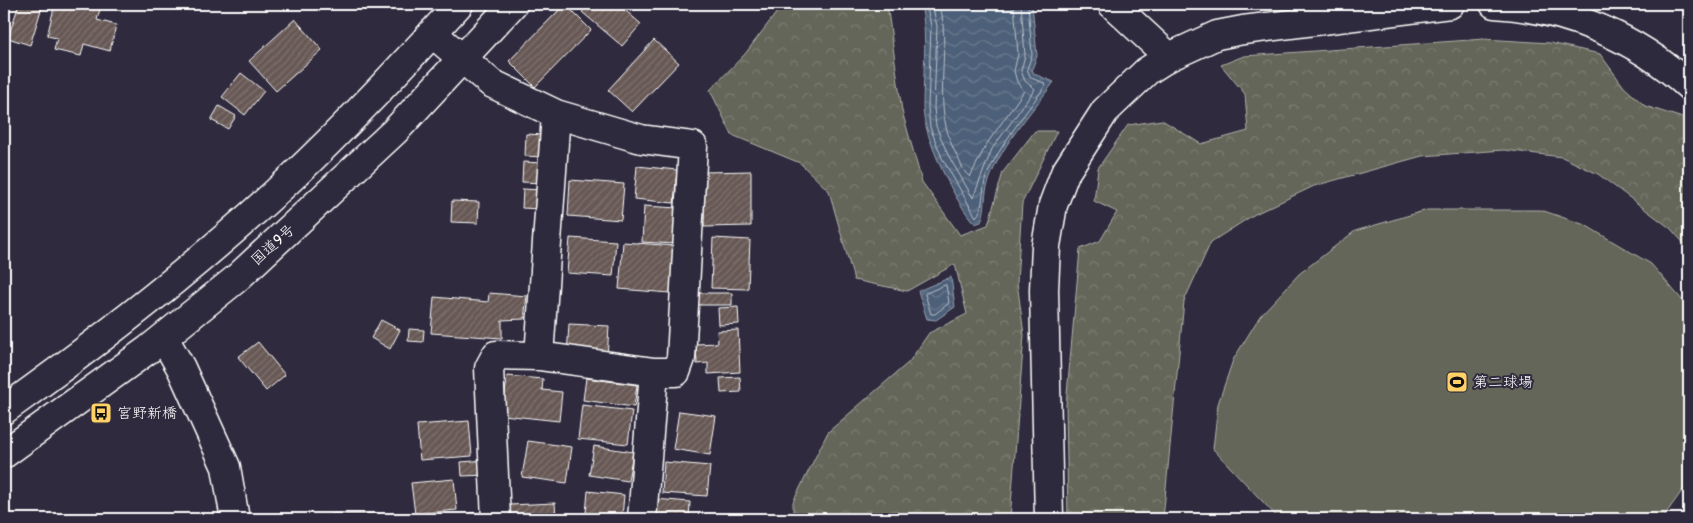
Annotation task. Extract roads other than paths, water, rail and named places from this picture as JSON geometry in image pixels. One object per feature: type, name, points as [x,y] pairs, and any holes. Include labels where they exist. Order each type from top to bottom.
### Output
[{"type":"main road","points":[[4,410],[107,333],[196,262],[285,183],[327,143],[459,4]]},
{"type":"main road","name":"国道9号","points":[[4,454],[164,338],[236,279],[395,131],[513,4]]},
{"type":"main road","points":[[1112,4],[1169,57]]},
{"type":"main road","points":[[1050,519],[1044,290],[1046,246],[1053,205],[1066,173],[1105,111],[1147,71],[1169,57],[1217,35],[1448,4]]},
{"type":"main road","points":[[1494,4],[1518,5],[1586,22],[1615,35],[1644,52],[1689,86]]},
{"type":"main road","points":[[432,34],[491,83],[556,114],[641,139],[693,146],[681,358],[676,372],[654,372],[540,356],[496,355],[489,368],[496,519]]},
{"type":"main road","points":[[540,356],[556,114]]},
{"type":"main road","points":[[164,338],[181,368],[226,467],[235,519]]},
{"type":"main road","points":[[642,519],[654,372]]},
{"type":"water","points":[[921,4],[1032,4],[1037,56],[1032,69],[1034,74],[1054,82],[999,158],[987,187],[981,222],[975,224],[958,201],[941,168],[924,119],[925,42]]},
{"type":"water","points":[[951,277],[955,307],[936,320],[927,319],[918,291]]},
{"type":"place","name":"第二球場","points":[[1457,382]]},
{"type":"place","name":"宮野新橋","points":[[101,413]]}]
